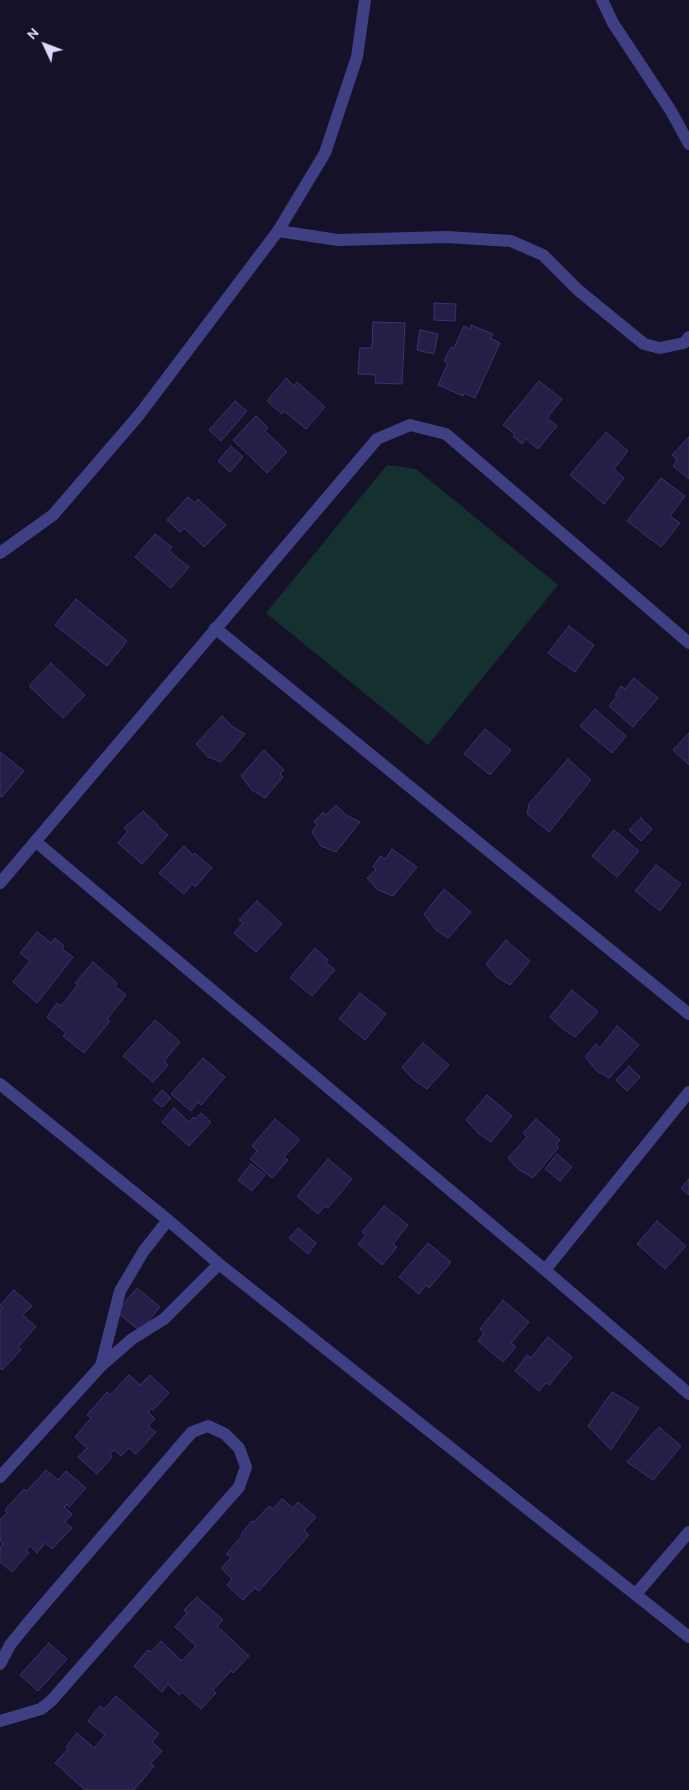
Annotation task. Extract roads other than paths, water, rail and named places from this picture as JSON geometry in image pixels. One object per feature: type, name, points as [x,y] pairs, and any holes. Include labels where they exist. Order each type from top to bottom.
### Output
[{"type":"street","points":[[0,553],[53,515],[139,415],[278,231],[324,152],[358,57],[365,0]]},
{"type":"street","points":[[602,0],[613,23],[689,144]]},
{"type":"street","points":[[278,231],[338,240],[446,237],[511,241],[544,255],[578,290],[644,344],[660,348],[684,343],[689,338]]},
{"type":"street","points":[[0,883],[377,439],[410,425],[446,434],[689,643]]},
{"type":"street","points":[[215,628],[689,1014]]},
{"type":"street","points":[[35,841],[545,1270],[689,1394]]},
{"type":"street","points":[[0,1084],[220,1264],[689,1636]]},
{"type":"street","points":[[545,1270],[689,1092]]},
{"type":"street","points":[[101,1366],[120,1292],[143,1252],[168,1220]]},
{"type":"street","points":[[0,1477],[101,1366],[132,1339],[164,1319],[220,1264]]},
{"type":"street","points":[[0,1664],[10,1645],[27,1624],[192,1432],[208,1426],[225,1434],[239,1448],[246,1466],[239,1488],[52,1700],[41,1709],[0,1721]]},
{"type":"street","points":[[636,1594],[689,1532]]}]
